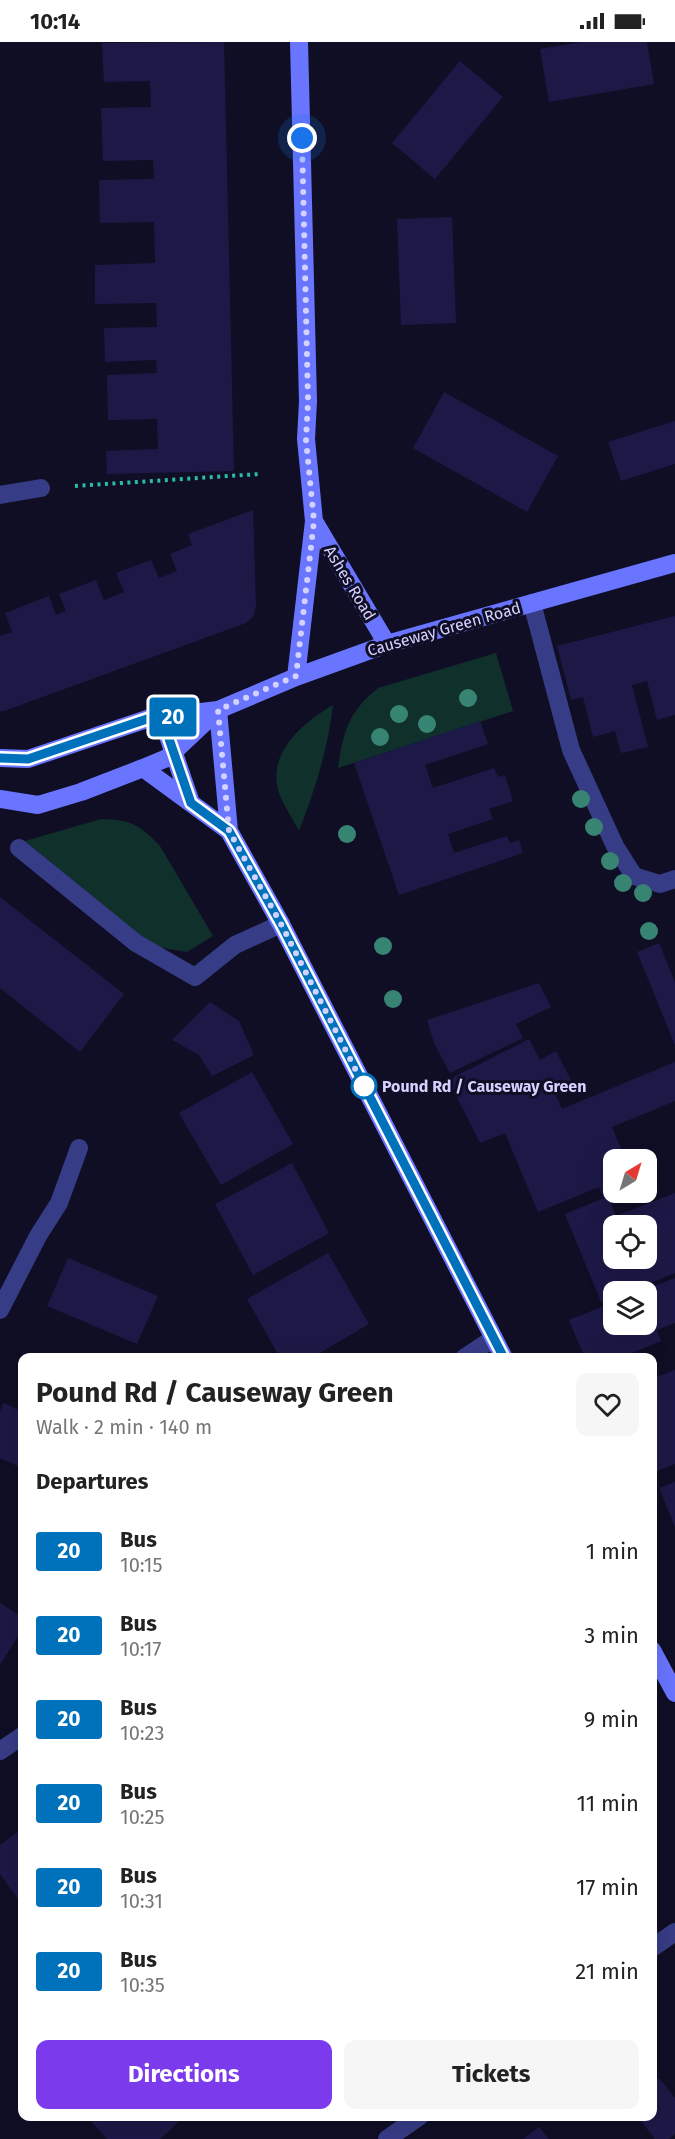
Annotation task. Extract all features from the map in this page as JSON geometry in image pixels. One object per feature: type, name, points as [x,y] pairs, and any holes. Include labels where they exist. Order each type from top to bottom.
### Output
[{"type":"street","name":"Ashes Road","points":[[296,676],[314,521],[306,440],[308,401],[299,42]]},
{"type":"street","points":[[0,495],[41,488]]},
{"type":"street","name":"Ashes Road","points":[[314,521],[387,644]]},
{"type":"street","name":"Causeway Green Road","points":[[0,758],[28,759],[150,718],[218,710],[296,676],[387,644],[675,563]]},
{"type":"street","points":[[532,603],[571,750],[615,846],[634,876],[660,884],[675,879]]},
{"type":"street","points":[[218,710],[229,831],[281,924],[502,1353]]},
{"type":"street","name":"Causeway Green Road","points":[[0,799],[38,805],[81,792],[143,768],[167,758],[218,710]]},
{"type":"street","points":[[174,715],[166,730],[191,803]]},
{"type":"street","points":[[143,768],[229,831]]},
{"type":"street","points":[[19,848],[136,943],[195,977],[235,945],[281,924]]},
{"type":"street","points":[[0,1310],[38,1236],[59,1203],[79,1148]]},
{"type":"street","points":[[472,1353],[494,1338]]},
{"type":"street","points":[[657,1659],[675,1693]]},
{"type":"street","points":[[0,1751],[18,1739]]},
{"type":"street","points":[[657,1945],[675,1932]]},
{"type":"street","points":[[387,2139],[413,2121]]},
{"type":"path","points":[[41,488],[260,474]]},
{"type":"green space","points":[[496,653],[513,711],[338,768],[342,744],[349,723],[360,705],[378,688]]},
{"type":"green space","points":[[333,705],[328,739],[320,769],[299,831],[281,798],[277,783],[277,768],[288,743],[309,722]]},
{"type":"green space","points":[[101,819],[134,825],[160,846],[213,936],[187,952],[152,946],[25,841]]},
{"type":"building","points":[[224,42],[234,471],[107,474],[106,451],[158,449],[157,419],[108,420],[107,375],[157,373],[156,360],[105,362],[104,328],[157,327],[156,303],[95,304],[95,265],[155,263],[154,222],[100,223],[99,180],[154,179],[153,160],[103,161],[101,108],[151,107],[150,81],[104,82],[102,43]]},
{"type":"building","points":[[581,42],[647,42],[654,84],[549,102],[540,49]]},
{"type":"building","points":[[460,61],[503,97],[435,179],[392,143]]},
{"type":"building","points":[[452,217],[456,323],[401,325],[397,219]]},
{"type":"building","points":[[444,392],[558,456],[527,512],[413,448]]},
{"type":"building","points":[[675,421],[675,464],[621,481],[608,442]]},
{"type":"building","points":[[253,510],[256,607],[253,617],[246,623],[0,711],[0,636],[12,632],[5,613],[49,596],[56,615],[66,611],[59,594],[96,580],[104,600],[124,592],[116,573],[151,560],[159,578],[177,571],[170,554],[192,545],[188,534]]},
{"type":"building","points":[[675,616],[675,715],[657,720],[647,681],[632,685],[648,747],[621,753],[615,731],[593,737],[583,697],[571,700],[557,646]]},
{"type":"building","points":[[480,721],[488,744],[425,765],[433,788],[494,768],[498,777],[505,775],[513,801],[489,809],[493,819],[448,834],[454,853],[507,836],[510,843],[519,840],[523,853],[399,895],[354,763]]},
{"type":"building","points":[[0,897],[124,994],[80,1052],[0,988]]},
{"type":"building","points":[[659,943],[675,982],[675,1045],[637,952]]},
{"type":"building","points":[[539,983],[551,1007],[516,1024],[523,1038],[450,1073],[434,1043],[427,1020]]},
{"type":"building","points":[[210,1002],[239,1021],[254,1055],[212,1076],[199,1055],[172,1040]]},
{"type":"building","points":[[529,1039],[540,1060],[556,1051],[573,1084],[555,1094],[562,1109],[675,1062],[675,1101],[612,1127],[621,1149],[603,1149],[603,1196],[599,1187],[538,1212],[505,1133],[480,1143],[448,1080]]},
{"type":"building","points":[[252,1072],[293,1144],[221,1185],[179,1113]]},
{"type":"building","points":[[292,1163],[329,1233],[253,1275],[215,1204]]},
{"type":"building","points":[[675,1193],[675,1273],[655,1281],[603,1281],[603,1301],[601,1302],[565,1214],[603,1198],[603,1203],[611,1203],[616,1215],[603,1215],[603,1269],[657,1269],[657,1215],[619,1215],[649,1203],[657,1203],[657,1200]]},
{"type":"building","points":[[328,1253],[369,1324],[320,1353],[277,1353],[247,1299]]},
{"type":"building","points":[[68,1258],[158,1296],[137,1344],[47,1306]]},
{"type":"building","points":[[675,1278],[675,1323],[657,1330],[657,1285]]},
{"type":"building","points":[[603,1306],[603,1335],[657,1335],[657,1330],[661,1341],[632,1353],[583,1353],[569,1320]]},
{"type":"building","points":[[675,1370],[675,1464],[657,1471],[657,1377]]},
{"type":"building","points":[[3,1403],[18,1409],[18,1466],[0,1458],[0,1411]]},
{"type":"building","points":[[675,1482],[675,1527],[659,1488]]},
{"type":"building","points":[[0,1603],[18,1614],[18,1636],[0,1665]]},
{"type":"building","points":[[18,1832],[18,1899],[0,1874],[0,1845]]},
{"type":"building","points":[[657,2078],[675,2098],[675,2134],[669,2139],[655,2139],[641,2121],[657,2121]]},
{"type":"building","points":[[91,2121],[180,2121],[160,2139],[107,2139]]},
{"type":"building","points":[[539,2127],[549,2139],[523,2139]]},
{"type":"bus line","name":"20","points":[[0,758],[28,759],[150,718],[174,715],[166,730],[191,803],[229,831],[281,924],[501,1353]]},
{"type":"place","name":"Pound Rd / Causeway Green","points":[[364,1086]]},
{"type":"route","points":[[302,138],[308,401],[306,440],[314,521],[296,676],[218,710],[229,831],[281,924],[366,1090],[364,1086]]}]
